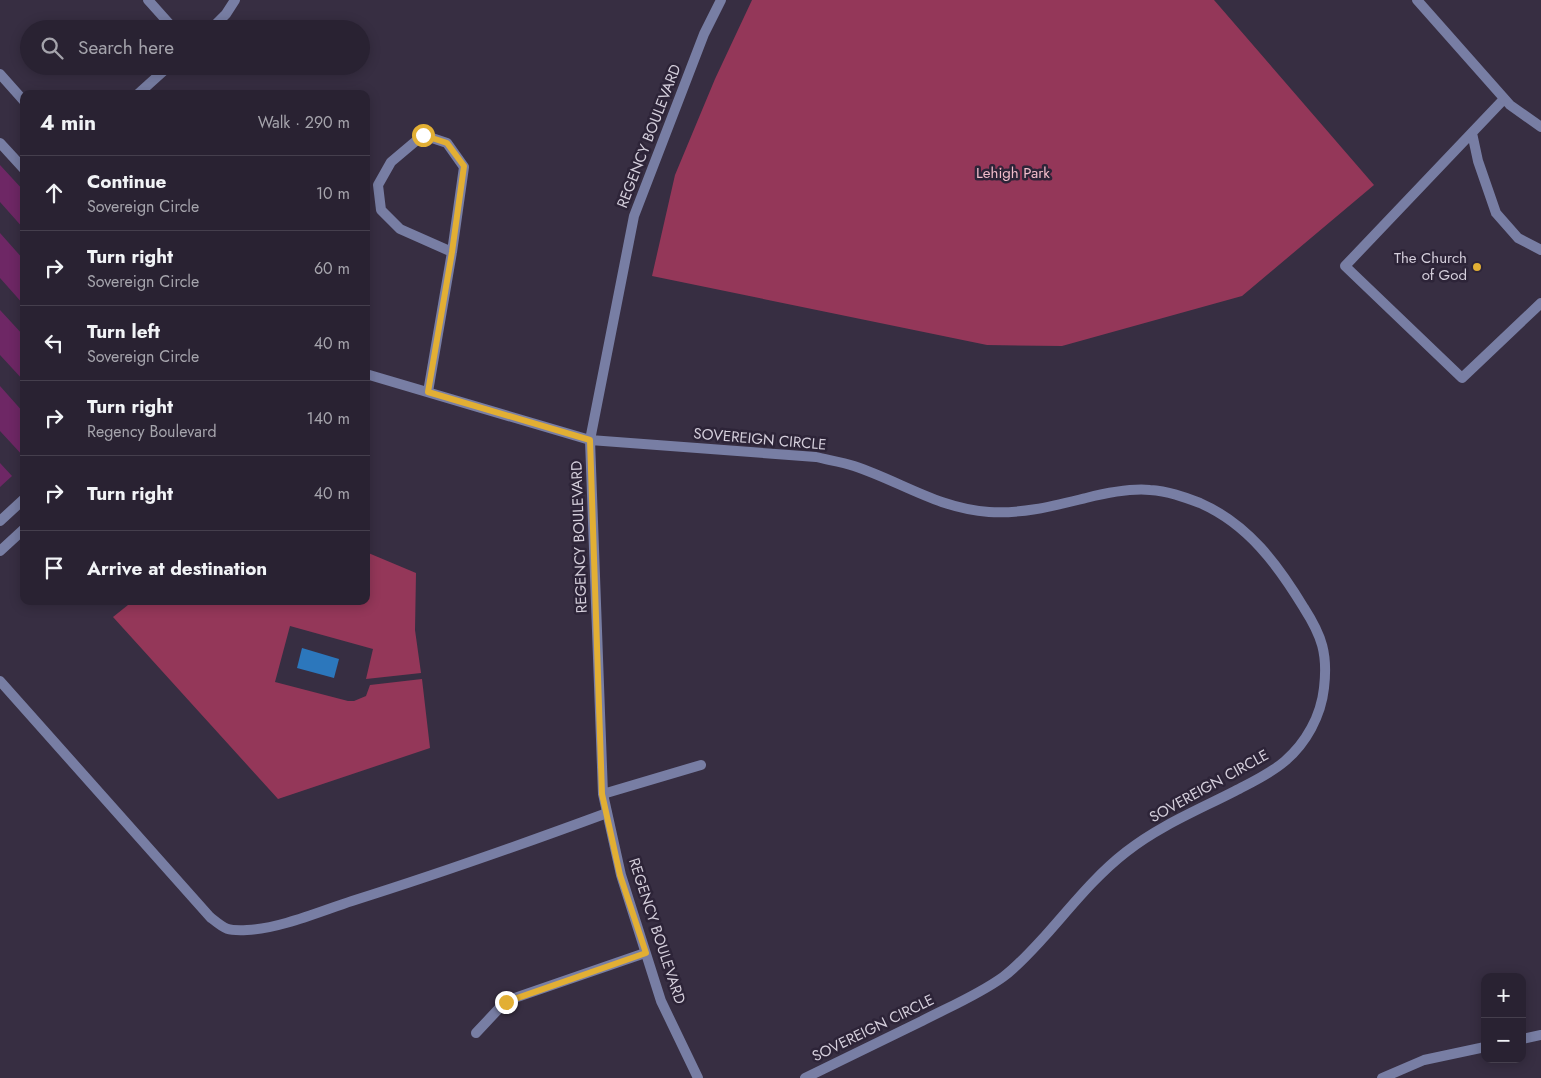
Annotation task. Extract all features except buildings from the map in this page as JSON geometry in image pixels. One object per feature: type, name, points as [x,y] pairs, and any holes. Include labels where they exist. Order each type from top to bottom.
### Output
[{"type":"street","points":[[148,0],[166,20]]},
{"type":"street","points":[[220,20],[235,0]]},
{"type":"street","name":"REGENCY BOULEVARD","points":[[698,1078],[661,1001],[620,875],[602,794],[590,440],[634,216],[704,34],[721,0]]},
{"type":"street","points":[[1417,0],[1504,99],[1541,127]]},
{"type":"street","points":[[0,74],[20,96]]},
{"type":"street","points":[[142,90],[159,75]]},
{"type":"street","points":[[1504,99],[1344,266],[1462,378],[1541,303]]},
{"type":"street","points":[[1472,133],[1478,161],[1496,212],[1518,238],[1541,250]]},
{"type":"street","points":[[428,392],[452,252],[464,166],[447,143],[423,135],[391,162],[378,185],[382,210],[400,229],[452,252]]},
{"type":"street","points":[[0,143],[20,165]]},
{"type":"street","name":"SOVEREIGN CIRCLE","points":[[370,375],[590,440],[816,457],[852,466],[956,508],[1011,513],[1037,510],[1113,492],[1148,489],[1176,494],[1204,505],[1235,523],[1258,543],[1276,565],[1318,630],[1325,654],[1326,676],[1323,699],[1314,723],[1302,743],[1285,761],[1263,776],[1138,842],[1110,864],[1029,953],[1003,977],[971,997],[805,1078]]},
{"type":"street","points":[[0,520],[20,502]]},
{"type":"street","points":[[0,551],[20,533]]},
{"type":"street","points":[[0,681],[203,910],[225,929],[247,930],[272,927],[400,886],[607,813]]},
{"type":"street","points":[[602,794],[701,765]]},
{"type":"street","points":[[476,1033],[506,1002],[646,953]]},
{"type":"street","points":[[1526,1038],[1541,1035]]},
{"type":"street","points":[[1382,1078],[1424,1060],[1481,1048]]},
{"type":"green space","name":"Lehigh Park","points":[[752,0],[1214,0],[1374,185],[1242,296],[1062,346],[987,345],[652,276],[675,175],[715,79]]},
{"type":"green space","points":[[370,554],[416,573],[415,630],[421,673],[366,679],[373,649],[290,626],[275,682],[354,701],[366,696],[370,685],[422,679],[430,748],[278,799],[113,617],[128,605],[370,605]]},
{"type":"water","points":[[302,648],[339,659],[334,678],[297,668]]},
{"type":"place","name":"The Church of God","points":[[1477,267]]},
{"type":"route","points":[[423,135],[447,143],[464,166],[452,252],[428,392],[590,440],[602,794],[620,875],[646,953],[506,1002]]}]
